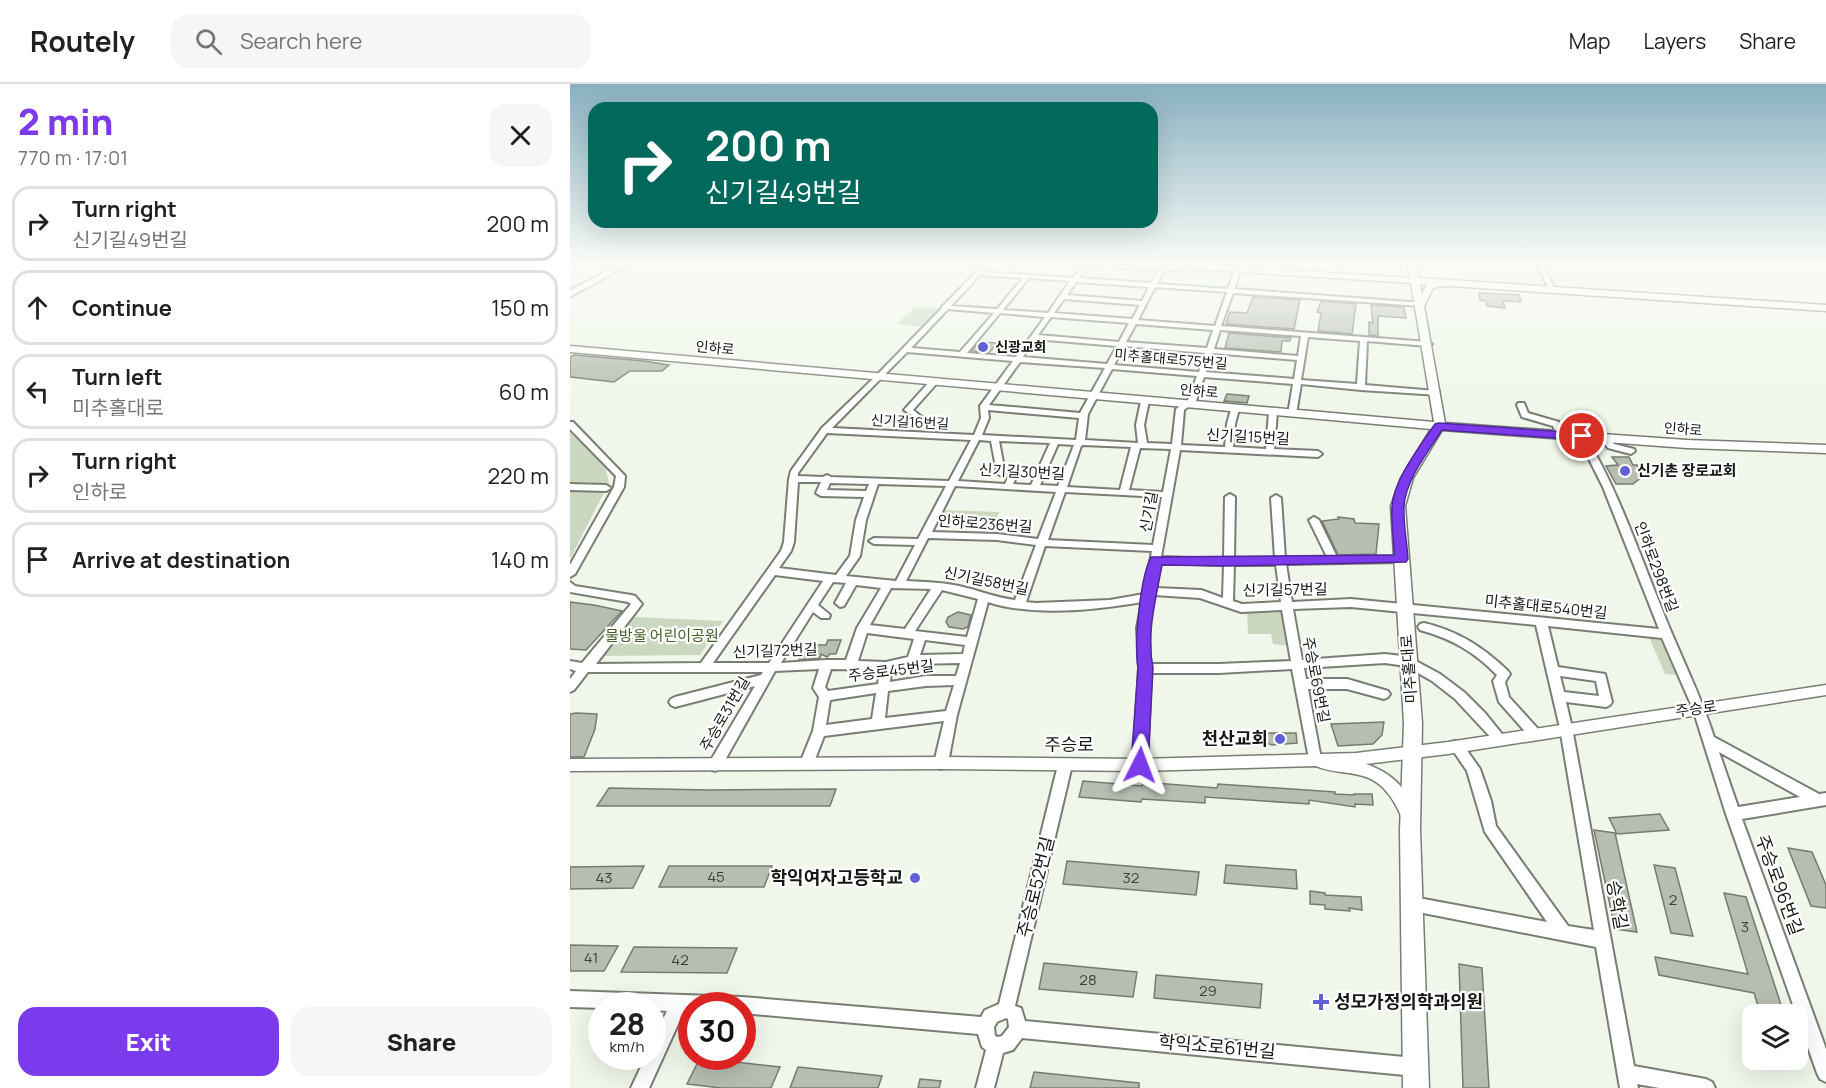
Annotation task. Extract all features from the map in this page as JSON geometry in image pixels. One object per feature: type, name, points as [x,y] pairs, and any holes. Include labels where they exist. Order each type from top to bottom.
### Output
[{"type":"main road","points":[[1421,311],[1440,417],[1439,426]]},
{"type":"main road","name":"인하로","points":[[571,350],[1094,396],[1183,407],[1742,447],[1826,448]]},
{"type":"main road","name":"미추홀대로","points":[[1416,1088],[1410,830],[1413,723],[1408,662],[1414,609],[1401,559],[1398,507],[1400,496],[1413,467],[1439,426]]},
{"type":"street","points":[[704,667],[786,551],[789,542],[794,473],[825,430],[879,378],[941,311]]},
{"type":"street","points":[[983,311],[1428,344]]},
{"type":"street","name":"인하로236번길","points":[[900,583],[975,439],[985,418],[984,407],[1052,311]]},
{"type":"street","points":[[1019,606],[1079,444],[1085,416],[1140,311]]},
{"type":"street","points":[[1183,407],[1192,401],[1223,311]]},
{"type":"street","points":[[962,355],[998,312]]},
{"type":"street","points":[[1292,414],[1305,335]]},
{"type":"street","points":[[1034,337],[1301,358]]},
{"type":"street","points":[[1361,388],[1364,339]]},
{"type":"street","name":"미추홀대로575번길","points":[[904,350],[1436,393]]},
{"type":"street","points":[[918,417],[908,410],[934,382]]},
{"type":"street","points":[[1124,492],[1139,446],[1141,417],[1145,401]]},
{"type":"street","points":[[1521,405],[1525,415],[1556,424],[1559,432]]},
{"type":"street","points":[[984,407],[1085,416]]},
{"type":"street","name":"신기길","points":[[1140,765],[1146,668],[1143,654],[1143,628],[1183,407]]},
{"type":"street","points":[[1229,450],[1234,409]]},
{"type":"street","points":[[1270,452],[1273,412]]},
{"type":"street","points":[[570,424],[621,476],[619,487],[570,574]]},
{"type":"street","name":"신기길16번길","points":[[825,430],[1176,448]]},
{"type":"street","name":"인하로298번길","points":[[1582,436],[1608,487],[1666,634],[1699,709]]},
{"type":"street","points":[[1604,438],[1611,446],[1630,451]]},
{"type":"street","points":[[995,440],[1001,473]]},
{"type":"street","points":[[1035,487],[1054,442]]},
{"type":"street","name":"신기길15번길","points":[[1176,448],[1318,454]]},
{"type":"street","points":[[1008,486],[1015,471]]},
{"type":"street","points":[[826,478],[822,494],[870,494]]},
{"type":"street","name":"신기길30번길","points":[[793,479],[826,478],[874,482],[952,483],[1168,495]]},
{"type":"street","points":[[852,493],[857,480]]},
{"type":"street","points":[[835,579],[855,556],[861,520],[874,482]]},
{"type":"street","points":[[570,487],[606,488]]},
{"type":"street","points":[[1228,603],[1230,497]]},
{"type":"street","name":"주승로69번길","points":[[1276,498],[1280,560],[1287,606],[1316,759]]},
{"type":"street","points":[[1314,520],[1334,560]]},
{"type":"street","name":"인하로236번길","points":[[874,541],[997,537],[1042,543],[1158,548]]},
{"type":"street","points":[[1156,560],[1228,562],[1401,559]]},
{"type":"street","name":"신기길58번길","points":[[772,571],[854,581],[939,586],[1019,606],[1062,607],[1110,604],[1150,594]]},
{"type":"street","name":"주승로31번길","points":[[715,765],[772,666],[812,606],[835,579]]},
{"type":"street","points":[[840,603],[854,581]]},
{"type":"street","points":[[850,666],[863,628],[888,584]]},
{"type":"street","points":[[570,585],[572,590],[632,599],[637,604],[583,668],[570,687]]},
{"type":"street","points":[[913,660],[914,635],[939,586]]},
{"type":"street","name":"신기길57번길","points":[[1150,594],[1201,594],[1247,608],[1351,603],[1414,609]]},
{"type":"street","points":[[941,763],[951,715],[984,598]]},
{"type":"street","points":[[812,606],[825,615]]},
{"type":"street","name":"미추홀대로540번길","points":[[1414,609],[1666,634]]},
{"type":"street","points":[[1541,621],[1566,728]]},
{"type":"street","points":[[1424,627],[1440,630],[1482,652],[1504,674],[1499,681],[1503,699],[1534,734]]},
{"type":"street","name":"주승로45번길","points":[[863,628],[971,642]]},
{"type":"street","name":"신기길72번길","points":[[570,665],[583,668],[826,664],[886,666],[913,660],[967,658]]},
{"type":"street","points":[[1146,668],[1214,668],[1379,659],[1408,662],[1446,685],[1466,701],[1500,739]]},
{"type":"street","points":[[807,763],[819,731],[825,696],[819,688],[826,664]]},
{"type":"street","points":[[878,723],[886,666]]},
{"type":"street","points":[[1553,671],[1601,677],[1606,702],[1558,696]]},
{"type":"street","name":"주승로31번길","points":[[675,702],[765,679]]},
{"type":"street","name":"주승로45번길","points":[[825,696],[926,681],[962,680]]},
{"type":"street","points":[[1302,684],[1347,684],[1384,694]]},
{"type":"street","name":"주승로","points":[[570,765],[941,763],[1140,765],[1356,759],[1412,753],[1826,690]]},
{"type":"street","name":"주승로96번길","points":[[1699,709],[1733,814],[1826,1073]]},
{"type":"street","points":[[819,731],[951,715]]},
{"type":"street","name":"승학길","points":[[1566,728],[1628,1081]]},
{"type":"street","points":[[1709,740],[1822,800]]},
{"type":"street","points":[[1456,746],[1473,769],[1490,828],[1564,933]]},
{"type":"street","points":[[1316,759],[1330,767],[1369,772],[1392,788],[1407,807],[1410,830]]},
{"type":"street","name":"주승로52번길","points":[[1006,1010],[1065,765]]},
{"type":"street","points":[[1733,814],[1822,800]]},
{"type":"street","points":[[1413,904],[1603,940]]},
{"type":"street","points":[[570,999],[678,1002]]},
{"type":"street","points":[[640,1088],[678,1006]]},
{"type":"street","points":[[756,1006],[985,1026]]},
{"type":"street","points":[[1006,1010],[1015,1014],[1018,1029],[1007,1044],[996,1046],[988,1041],[985,1026],[996,1012],[1006,1010]]},
{"type":"street","name":"학익소로61번길","points":[[1018,1029],[1416,1067]]},
{"type":"street","points":[[985,1088],[996,1046]]},
{"type":"street","points":[[1628,1081],[1706,1088]]},
{"type":"green space","points":[[911,311],[938,311],[923,327],[897,324]]},
{"type":"green space","points":[[570,429],[605,466],[609,483],[570,559]]},
{"type":"green space","points":[[940,510],[999,512],[996,519],[937,517]]},
{"type":"green space","points":[[1287,606],[1291,646],[1273,644],[1271,634],[1248,634],[1247,608]]},
{"type":"green space","name":"물방울 어린이공원","points":[[635,617],[723,621],[700,655],[600,656]]},
{"type":"green space","points":[[1649,637],[1661,639],[1676,675],[1665,674]]},
{"type":"building","points":[[1248,311],[1298,311],[1294,329],[1226,324],[1230,312],[1247,313]]},
{"type":"building","points":[[1355,311],[1352,334],[1318,331],[1321,313],[1317,312]]},
{"type":"building","points":[[1372,311],[1405,311],[1406,318],[1378,316],[1378,336],[1369,335],[1369,322],[1373,323]]},
{"type":"building","points":[[1229,333],[1291,338],[1290,341],[1282,341],[1281,352],[1225,348]]},
{"type":"building","name":"신광교회","points":[[979,342],[997,343],[989,353],[971,351]]},
{"type":"building","points":[[574,355],[669,365],[662,371],[630,371],[614,382],[570,377],[570,357]]},
{"type":"building","points":[[1227,394],[1249,396],[1247,403],[1224,401]]},
{"type":"building","name":"신기촌 장로교회","points":[[1612,457],[1629,457],[1643,476],[1633,484],[1616,484],[1606,466],[1618,465]]},
{"type":"building","points":[[1338,517],[1354,519],[1355,523],[1379,524],[1376,554],[1338,555],[1322,521],[1339,519]]},
{"type":"building","points":[[570,602],[622,611],[586,650],[570,649]]},
{"type":"building","points":[[958,612],[971,615],[968,627],[963,629],[949,627],[946,622],[948,617]]},
{"type":"building","points":[[828,640],[841,640],[836,654],[830,654],[827,657],[821,654],[820,658],[799,660],[806,645],[826,645]]},
{"type":"building","points":[[570,714],[597,714],[595,729],[584,757],[570,757]]},
{"type":"building","points":[[1384,722],[1382,735],[1373,744],[1338,746],[1331,724]]},
{"type":"building","name":"천산교회","points":[[1269,733],[1296,733],[1297,743],[1272,745],[1264,742],[1263,736]]},
{"type":"building","points":[[1083,781],[1142,786],[1143,782],[1217,788],[1218,784],[1335,792],[1335,794],[1372,794],[1373,805],[1355,804],[1355,807],[1309,800],[1309,804],[1205,797],[1205,803],[1142,799],[1141,802],[1079,797]]},
{"type":"building","points":[[609,788],[836,789],[830,806],[597,806]]},
{"type":"building","points":[[1660,814],[1669,830],[1617,834],[1609,818]]},
{"type":"building","points":[[1594,830],[1615,833],[1637,932],[1615,929]]},
{"type":"building","points":[[1788,848],[1812,852],[1826,885],[1826,908],[1811,906]]},
{"type":"building","points":[[1067,861],[1199,872],[1196,895],[1063,884]]},
{"type":"building","points":[[1226,865],[1296,870],[1297,889],[1224,883]]},
{"type":"building","points":[[1654,865],[1675,868],[1693,936],[1671,933]]},
{"type":"building","points":[[644,866],[633,888],[570,889],[570,867]]},
{"type":"building","points":[[669,866],[772,866],[764,887],[659,887]]},
{"type":"building","points":[[1310,891],[1325,893],[1325,895],[1361,897],[1362,910],[1325,909],[1325,905],[1310,904]]},
{"type":"building","points":[[1724,893],[1746,897],[1781,1004],[1757,1004],[1754,993],[1659,975],[1655,957],[1748,974]]},
{"type":"building","points":[[570,945],[618,946],[604,971],[570,971]]},
{"type":"building","points":[[634,947],[737,948],[727,973],[621,972]]},
{"type":"building","points":[[1044,963],[1137,972],[1133,997],[1039,989]]},
{"type":"building","points":[[1459,964],[1482,968],[1489,1088],[1463,1088]]},
{"type":"building","points":[[1156,975],[1262,984],[1260,1008],[1154,998]]},
{"type":"building","points":[[756,1064],[780,1067],[771,1088],[721,1088],[687,1084],[694,1070],[756,1070]]},
{"type":"building","points":[[798,1067],[882,1076],[878,1088],[790,1088]]},
{"type":"building","points":[[1034,1072],[1139,1083],[1139,1088],[1030,1088]]},
{"type":"building","points":[[920,1079],[941,1081],[939,1088],[918,1088]]},
{"type":"place","name":"신광교회","points":[[983,347]]},
{"type":"place","name":"신기촌 장로교회","points":[[1625,471]]},
{"type":"place","name":"천산교회","points":[[1280,739]]},
{"type":"place","name":"학익여자고등학교","points":[[915,878]]},
{"type":"place","name":"성모가정의학과의원","points":[[1321,1002]]},
{"type":"route","points":[[1140,765],[1146,668],[1143,654],[1143,628],[1156,560],[1228,562],[1401,559],[1398,507],[1400,496],[1413,467],[1439,426],[1582,436]]}]
